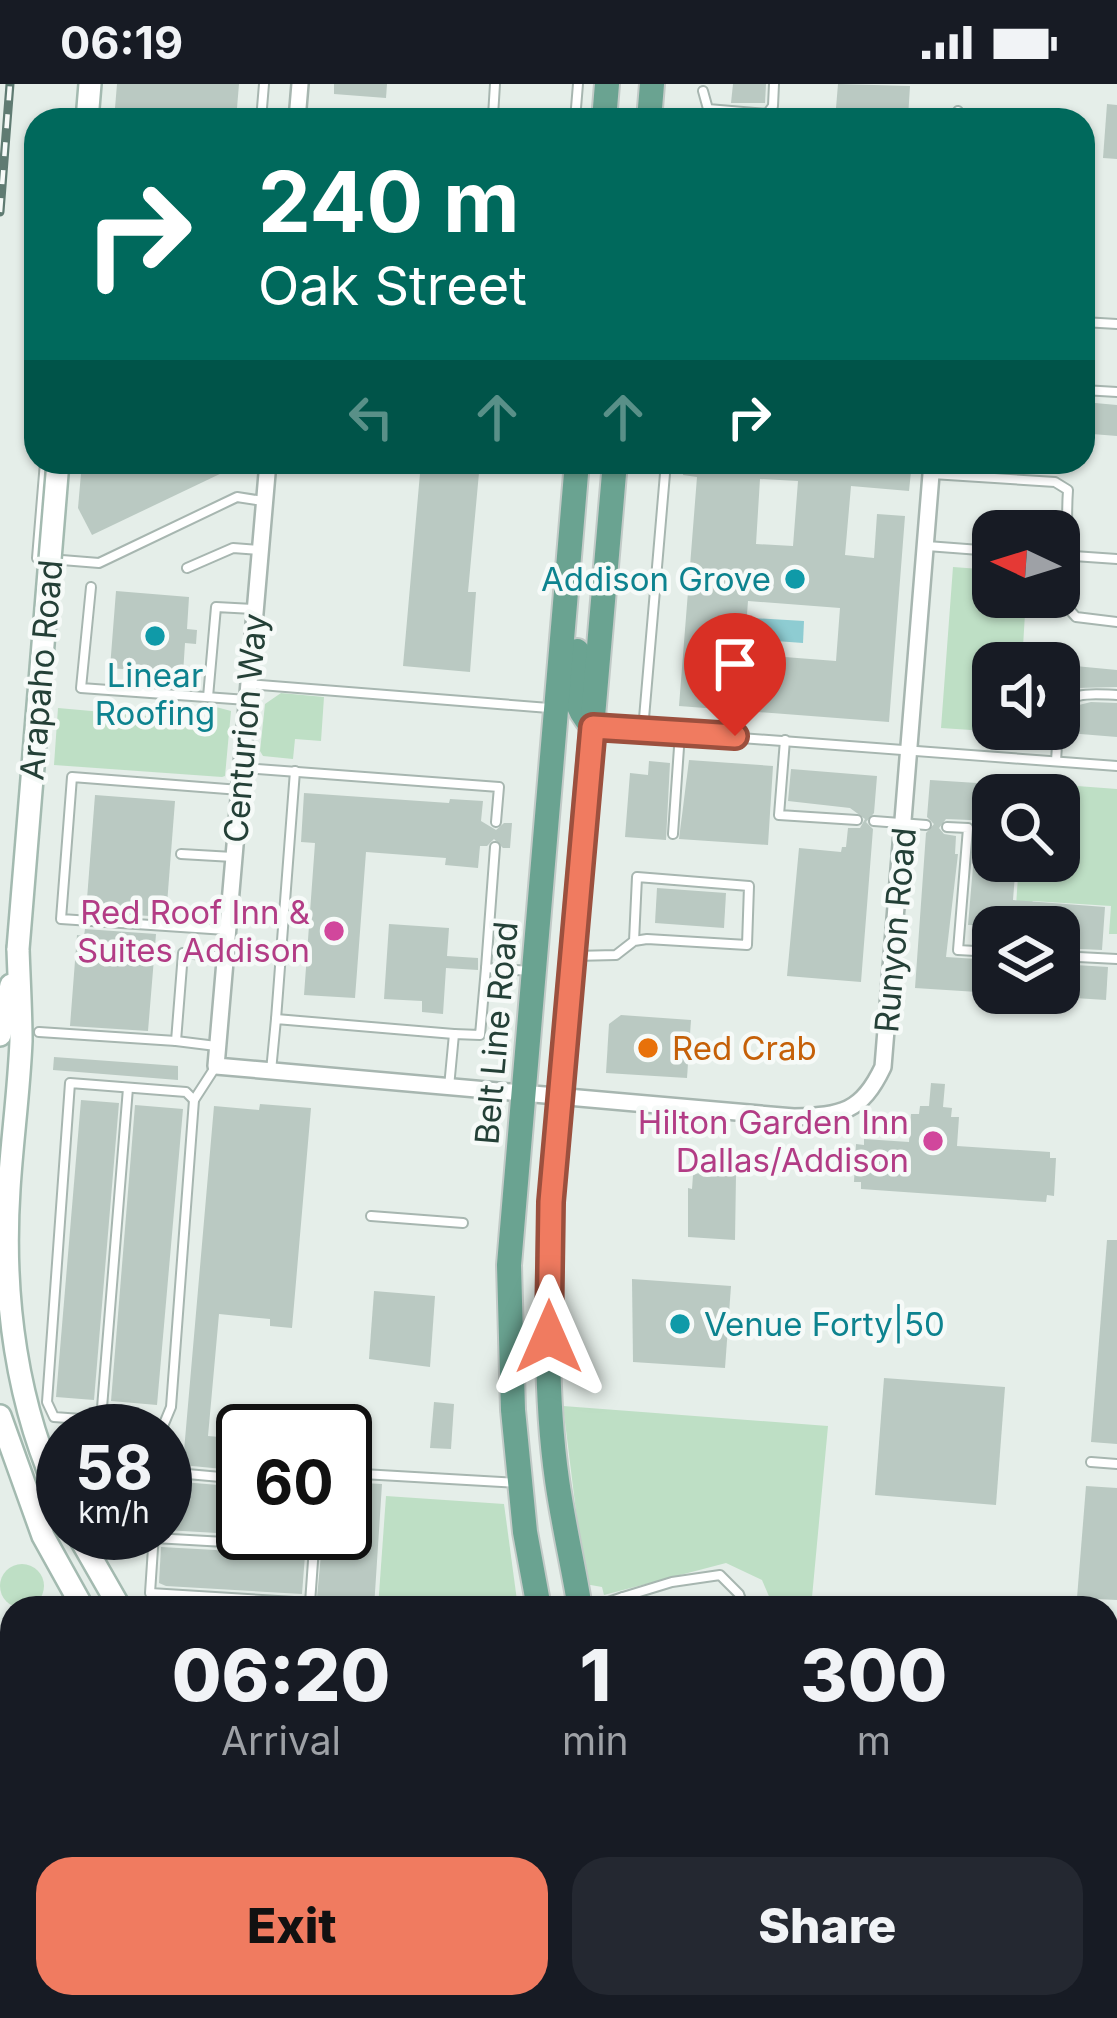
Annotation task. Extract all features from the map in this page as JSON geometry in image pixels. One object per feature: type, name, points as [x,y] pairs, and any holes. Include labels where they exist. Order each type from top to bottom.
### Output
[{"type":"main road","name":"Arapaho Road","points":[[36,1415],[15,1354],[8,1286],[9,1189],[21,1041],[18,949],[57,474]]},
{"type":"main road","name":"Belt Line Road","points":[[537,1596],[520,1482],[508,1279],[576,474]]},
{"type":"main road","name":"Belt Line Road","points":[[578,1596],[557,1478],[548,1289],[560,1096],[614,474]]},
{"type":"main road","points":[[564,613],[579,627],[575,699],[578,711],[593,727]]},
{"type":"main road","points":[[556,708],[570,718],[577,736],[572,795],[584,821]]},
{"type":"main road","name":"Arapaho Road","points":[[0,1035],[18,949]]},
{"type":"main road","points":[[0,1416],[23,1489],[76,1596]]},
{"type":"main road","points":[[520,1482],[557,1478]]},
{"type":"main road","points":[[23,1489],[36,1484]]},
{"type":"main road","points":[[92,1560],[113,1596]]},
{"type":"street","name":"Centurion Way","points":[[216,1066],[267,474]]},
{"type":"street","name":"Runyon Road","points":[[216,1066],[794,1117],[836,1116],[865,1100],[883,1067],[887,1042],[931,474]]},
{"type":"lane","points":[[704,91],[708,108]]},
{"type":"lane","points":[[43,474],[37,558],[99,563],[237,497],[265,501]]},
{"type":"lane","points":[[643,730],[665,474]]},
{"type":"lane","points":[[984,474],[1055,482],[1068,490],[1067,510]]},
{"type":"lane","points":[[926,546],[972,549]]},
{"type":"lane","points":[[187,568],[233,548],[260,550]]},
{"type":"lane","points":[[1080,557],[1117,559]]},
{"type":"lane","points":[[91,587],[81,688],[208,698],[248,692],[556,708]]},
{"type":"lane","points":[[208,698],[216,607],[255,610]]},
{"type":"lane","points":[[1080,617],[1117,622]]},
{"type":"lane","points":[[1080,694],[1117,695]]},
{"type":"lane","points":[[593,727],[1117,766]]},
{"type":"lane","points":[[673,834],[680,733]]},
{"type":"lane","points":[[785,740],[779,815],[857,820]]},
{"type":"lane","points":[[1056,761],[1057,750]]},
{"type":"lane","points":[[242,768],[499,787],[496,822]]},
{"type":"lane","points":[[271,1072],[296,771]]},
{"type":"lane","points":[[228,930],[61,919],[72,777],[240,790]]},
{"type":"lane","points":[[874,821],[926,825]]},
{"type":"lane","points":[[947,826],[968,829],[958,950],[972,951]]},
{"type":"lane","points":[[276,1019],[480,1036],[495,847]]},
{"type":"lane","points":[[181,854],[234,858]]},
{"type":"lane","points":[[573,956],[616,956],[634,941],[747,945],[749,886],[638,877],[634,941]]},
{"type":"lane","points":[[176,1041],[183,953],[225,957]]},
{"type":"lane","points":[[1080,957],[1117,959]]},
{"type":"lane","points":[[486,968],[535,972]]},
{"type":"lane","points":[[39,1032],[218,1047]]},
{"type":"lane","points":[[449,1087],[454,1034]]},
{"type":"lane","points":[[170,1404],[194,1100],[216,1066]]},
{"type":"lane","points":[[48,1404],[70,1083],[186,1092],[194,1100]]},
{"type":"lane","points":[[102,1404],[128,1088]]},
{"type":"lane","points":[[371,1216],[463,1223]]},
{"type":"lane","points":[[1090,1462],[1117,1464]]},
{"type":"lane","points":[[372,1474],[520,1482]]},
{"type":"lane","points":[[152,1560],[150,1593],[198,1596]]},
{"type":"lane","points":[[310,1596],[313,1560]]},
{"type":"lane","points":[[626,1596],[672,1582],[720,1575],[740,1596]]},
{"type":"green space","points":[[953,567],[972,568],[972,618],[1025,618],[1023,642],[972,642],[972,730],[941,728]]},
{"type":"green space","points":[[281,693],[324,697],[321,741],[295,739],[293,759],[263,756],[260,751],[265,704]]},
{"type":"green space","points":[[216,707],[231,711],[225,776],[54,765],[58,708],[214,722]]},
{"type":"green space","points":[[1080,786],[1117,789],[1117,934],[1109,934],[1111,906],[1033,901],[1016,906],[1018,882],[1080,882]]},
{"type":"green space","points":[[563,1406],[828,1426],[812,1596],[769,1596],[762,1580],[726,1563],[604,1595],[602,1587],[585,1584]]},
{"type":"green space","points":[[386,1496],[504,1504],[516,1596],[379,1596]]},
{"type":"green space","points":[[14,1566],[30,1566],[42,1578],[41,1596],[2,1594],[2,1578]]},
{"type":"water","points":[[752,618],[804,621],[803,643],[750,639]]},
{"type":"building","points":[[117,84],[239,84],[237,108],[115,108]]},
{"type":"building","points":[[334,84],[387,84],[386,98],[334,94]]},
{"type":"building","points":[[733,84],[766,84],[765,103],[731,103]]},
{"type":"building","points":[[838,84],[910,86],[909,108],[836,108]]},
{"type":"building","points":[[1107,104],[1117,105],[1117,159],[1103,158]]},
{"type":"building","points":[[1095,403],[1117,405],[1117,436],[1095,434]]},
{"type":"building","points":[[81,474],[220,474],[92,535],[78,508]]},
{"type":"building","points":[[420,474],[479,474],[468,592],[476,592],[470,672],[403,666]]},
{"type":"building","name":"Addison Grove","points":[[683,474],[911,474],[909,491],[851,486],[845,555],[874,558],[877,514],[905,516],[889,722],[679,706],[697,477]],"holes":[[[760,479],[798,481],[793,546],[756,544]],[[748,601],[840,608],[836,661],[744,654]]]},
{"type":"building","name":"Linear Roofing","points":[[116,591],[189,597],[187,629],[197,630],[196,644],[185,643],[183,674],[110,668]]},
{"type":"building","points":[[1080,666],[1117,670],[1117,687],[1080,688]]},
{"type":"building","points":[[1117,703],[1117,737],[1080,734],[1080,705]]},
{"type":"building","points":[[689,760],[773,766],[768,845],[679,839]]},
{"type":"building","points":[[649,761],[670,763],[666,840],[625,837],[630,773],[648,775]]},
{"type":"building","points":[[791,769],[877,776],[874,813],[866,822],[873,829],[861,982],[787,976],[799,848],[841,852],[848,828],[860,828],[865,819],[850,808],[788,801]]},
{"type":"building","points":[[930,780],[972,783],[972,820],[946,819],[939,828],[956,836],[958,854],[946,957],[972,959],[972,992],[915,988],[926,833],[934,824],[927,817]]},
{"type":"building","name":"Red Roof Inn & Suites Addison","points":[[304,793],[483,801],[481,821],[496,830],[512,823],[510,848],[494,839],[480,846],[478,868],[445,865],[446,858],[366,852],[355,998],[304,995],[315,843],[301,842]]},
{"type":"building","points":[[95,795],[175,801],[166,917],[86,912]]},
{"type":"building","points":[[972,878],[972,882],[1014,882],[1013,900],[1105,907],[1102,950],[1080,949],[1080,906],[972,906],[972,925],[968,925]]},
{"type":"building","points":[[657,888],[726,893],[724,928],[655,923]]},
{"type":"building","points":[[389,924],[449,928],[447,956],[478,958],[478,970],[446,968],[443,1014],[422,1012],[422,1001],[384,999]]},
{"type":"building","points":[[85,929],[156,934],[148,1031],[70,1026],[77,935],[84,936]]},
{"type":"building","points":[[1080,965],[1108,967],[1106,1000],[1080,998]]},
{"type":"building","name":"Red Crab","points":[[621,1015],[691,1020],[687,1078],[606,1073],[609,1024]]},
{"type":"building","points":[[54,1057],[178,1066],[178,1080],[53,1070]]},
{"type":"building","name":"Hilton Garden Inn Dallas/Addison","points":[[931,1083],[945,1084],[943,1107],[952,1108],[951,1117],[959,1117],[957,1146],[1050,1152],[1050,1158],[1056,1158],[1054,1196],[1047,1195],[1046,1202],[861,1189],[861,1182],[854,1182],[856,1144],[864,1145],[864,1139],[909,1142],[911,1114],[919,1114],[920,1106],[929,1106]]},
{"type":"building","points":[[81,1100],[119,1103],[94,1400],[56,1397]]},
{"type":"building","points":[[260,1104],[311,1108],[292,1328],[270,1326],[270,1319],[219,1314],[208,1436],[216,1437],[216,1468],[192,1466],[192,1404],[188,1404],[214,1106],[259,1110]]},
{"type":"building","points":[[135,1105],[183,1109],[157,1404],[111,1401]]},
{"type":"building","points":[[693,1175],[736,1175],[735,1240],[688,1237],[688,1188],[692,1189]]},
{"type":"building","points":[[1107,1240],[1117,1240],[1117,1444],[1091,1442]]},
{"type":"building","name":"Venue Forty|50","points":[[632,1279],[731,1286],[725,1368],[633,1362]]},
{"type":"building","points":[[374,1291],[435,1296],[430,1367],[369,1359]]},
{"type":"building","points":[[884,1378],[1005,1387],[996,1505],[875,1495]]},
{"type":"building","points":[[434,1402],[454,1404],[451,1449],[430,1448]]},
{"type":"building","points":[[192,1483],[216,1485],[216,1533],[192,1532]]},
{"type":"building","points":[[372,1483],[382,1484],[375,1596],[317,1596],[320,1560],[372,1560]]},
{"type":"building","points":[[1086,1486],[1117,1488],[1117,1596],[1077,1596]]},
{"type":"building","points":[[192,1549],[216,1550],[216,1560],[305,1560],[302,1594],[159,1583],[160,1560],[192,1560]]},
{"type":"railway","points":[[0,212],[10,84]]},
{"type":"place","name":"Addison Grove","points":[[795,579]]},
{"type":"place","name":"Linear Roofing","points":[[155,636]]},
{"type":"place","name":"Red Roof Inn & Suites Addison","points":[[334,931]]},
{"type":"place","name":"Red Crab","points":[[648,1048]]},
{"type":"place","name":"Hilton Garden Inn Dallas/Addison","points":[[933,1141]]},
{"type":"place","name":"Venue Forty|50","points":[[680,1324]]},
{"type":"route","points":[[549,1337],[551,1202],[593,727],[735,736]]}]
